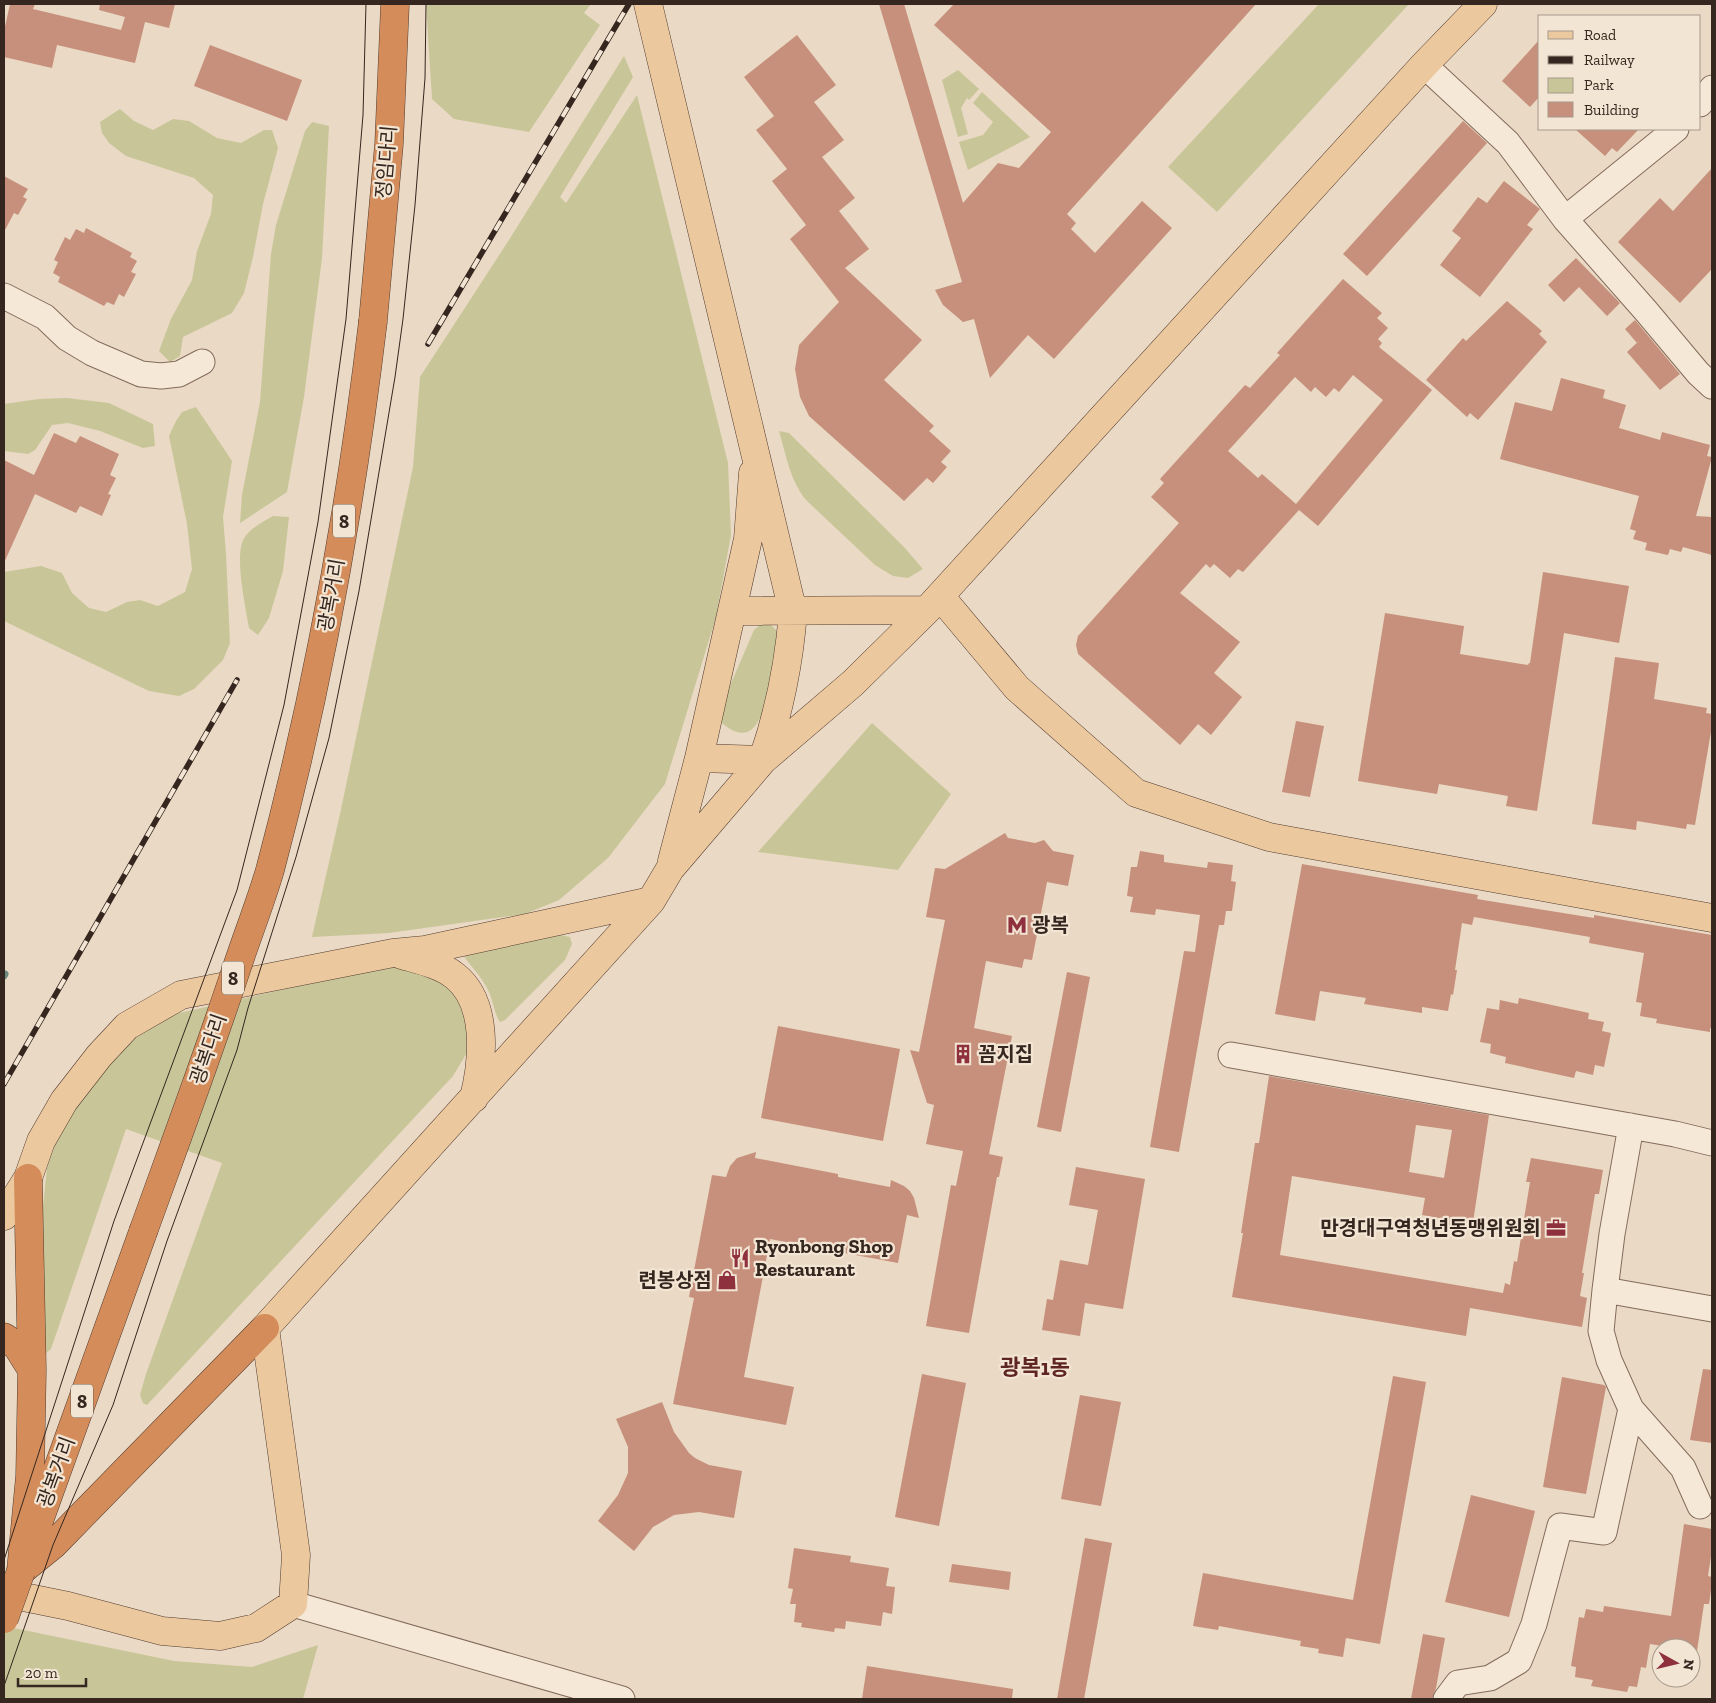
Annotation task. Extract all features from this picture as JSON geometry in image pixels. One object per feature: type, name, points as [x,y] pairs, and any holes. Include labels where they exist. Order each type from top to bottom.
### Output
[{"type":"highway","name":"정임다리","points":[[373,320],[388,144],[396,4]]},
{"type":"highway","name":"광복거리","points":[[306,720],[333,590],[361,417],[373,320]]},
{"type":"highway","name":"광복다리","points":[[143,1232],[211,1043],[269,872],[306,720]]},
{"type":"highway","points":[[21,1571],[30,1476],[32,1370],[28,1178]]},
{"type":"highway","name":"광복거리","points":[[21,1571],[143,1232]]},
{"type":"highway","points":[[21,1571],[53,1545],[265,1328]]},
{"type":"highway","points":[[4,1337],[17,1346],[32,1370]]},
{"type":"highway","name":"8","points":[[4,1618],[21,1571]]},
{"type":"main road","points":[[648,4],[793,612],[791,646],[784,685],[774,727],[763,760]]},
{"type":"main road","points":[[4,1593],[68,1606],[162,1631],[220,1636],[256,1628],[293,1604],[296,1555],[265,1328],[652,901],[670,869],[763,760],[854,683],[933,603],[1424,65],[1483,4]]},
{"type":"main road","points":[[670,869],[699,758],[748,539],[755,447]]},
{"type":"main road","points":[[732,611],[793,612],[933,603],[1017,688],[1136,793],[1269,837],[1712,918]]},
{"type":"main road","points":[[699,758],[763,760]]},
{"type":"main road","points":[[4,1216],[28,1178],[41,1141],[64,1101],[99,1056],[127,1026],[181,994],[393,953],[425,950],[652,901]]},
{"type":"main road","points":[[393,953],[431,964],[455,976],[469,992],[480,1021],[480,1076],[474,1098]]},
{"type":"street","points":[[1424,65],[1508,144],[1565,219],[1698,373],[1712,386]]},
{"type":"street","points":[[1701,103],[1712,88]]},
{"type":"street","points":[[1565,219],[1675,130]]},
{"type":"street","points":[[4,296],[45,317],[67,338],[92,353],[141,374],[161,376],[178,374],[202,362]]},
{"type":"street","points":[[1231,1055],[1631,1126],[1712,1143]]},
{"type":"street","points":[[1631,1126],[1612,1234],[1602,1331],[1609,1360],[1631,1409],[1683,1468],[1700,1506]]},
{"type":"street","points":[[1605,1290],[1712,1309]]},
{"type":"street","points":[[1446,1699],[1458,1683],[1490,1678],[1519,1661],[1534,1624],[1560,1526],[1604,1532],[1631,1409]]},
{"type":"street","points":[[293,1604],[622,1699]]},
{"type":"green space","points":[[426,4],[591,4],[584,13],[600,25],[529,132],[454,119],[432,99]]},
{"type":"green space","points":[[1319,4],[1409,4],[1217,212],[1168,167]]},
{"type":"green space","points":[[624,56],[633,77],[560,197],[566,203],[637,95],[728,463],[731,535],[716,617],[665,784],[608,858],[559,900],[525,914],[389,933],[312,937],[340,814],[413,467],[420,377],[507,243]]},
{"type":"green space","points":[[958,70],[979,89],[969,100],[967,98],[961,108],[968,134],[958,137],[942,80]]},
{"type":"green space","points":[[982,92],[1030,137],[968,170],[959,142],[983,135],[993,122],[973,103]]},
{"type":"green space","points":[[120,109],[134,121],[153,130],[173,119],[189,121],[217,138],[241,143],[264,130],[272,130],[278,148],[263,204],[244,293],[232,313],[183,337],[180,356],[170,362],[159,351],[171,319],[192,280],[197,251],[211,214],[213,195],[194,178],[126,156],[109,143],[102,133],[100,122]]},
{"type":"green space","points":[[312,122],[329,126],[322,258],[304,397],[287,492],[240,523],[242,495],[260,402],[271,254],[276,225],[305,131]]},
{"type":"green space","points":[[67,398],[109,403],[153,424],[155,446],[143,448],[100,431],[68,423],[52,425],[35,450],[28,454],[4,451],[4,404],[39,399]]},
{"type":"green space","points":[[196,407],[232,461],[223,517],[230,643],[223,660],[194,689],[179,696],[149,691],[4,621],[4,572],[41,566],[62,573],[72,593],[89,608],[106,612],[127,602],[140,600],[158,606],[185,592],[192,569],[187,524],[169,436],[182,412]]},
{"type":"green space","points":[[779,431],[789,433],[904,547],[923,569],[908,578],[893,576],[875,565],[806,500],[792,476]]},
{"type":"green space","points":[[273,516],[289,517],[283,571],[269,618],[258,635],[249,628],[241,581],[240,555],[242,544],[248,533]]},
{"type":"green space","points":[[761,624],[771,625],[778,632],[767,698],[758,722],[752,729],[744,733],[735,732],[721,722],[720,709],[754,630]]},
{"type":"green space","points":[[872,723],[951,794],[898,870],[758,852]]},
{"type":"green space","points":[[560,935],[570,937],[572,944],[565,960],[505,1020],[500,1022],[487,988],[463,955],[469,950]]},
{"type":"green space","points":[[401,963],[419,967],[456,994],[469,1017],[468,1051],[453,1076],[147,1405],[143,1403],[140,1395],[146,1374],[222,1163],[126,1129],[51,1349],[45,1354],[41,1226],[47,1168],[65,1116],[130,1038],[170,1015]]},
{"type":"green space","points":[[4,1626],[174,1661],[252,1667],[318,1645],[303,1699],[4,1699]]},
{"type":"building","points":[[10,4],[35,4],[33,9],[121,30],[125,17],[99,10],[100,4],[175,4],[169,28],[145,22],[135,63],[57,45],[52,68],[4,57],[4,31]]},
{"type":"building","points":[[879,4],[904,4],[963,203],[998,163],[1019,168],[1051,132],[934,25],[954,4],[1256,4],[1067,214],[1076,223],[1071,229],[1095,253],[1142,201],[1172,228],[1054,359],[1028,335],[990,378],[974,319],[963,322],[943,305],[935,290],[962,282]]},
{"type":"building","points":[[797,35],[836,85],[814,102],[844,140],[822,157],[855,198],[839,211],[869,249],[845,268],[922,340],[884,380],[934,426],[929,431],[951,451],[941,462],[947,467],[933,483],[927,478],[904,501],[809,416],[800,397],[795,369],[799,345],[839,302],[790,239],[806,225],[772,181],[787,169],[756,130],[774,116],[744,77]]},
{"type":"building","points":[[1538,41],[1538,98],[1530,107],[1502,81]]},
{"type":"building","points":[[210,45],[302,80],[287,121],[194,86]]},
{"type":"building","points":[[1463,121],[1487,143],[1367,276],[1343,254]]},
{"type":"building","points":[[1576,130],[1638,130],[1617,152],[1612,148],[1605,156]]},
{"type":"building","points":[[1712,168],[1712,269],[1680,303],[1618,242],[1660,198],[1673,211]]},
{"type":"building","points":[[4,176],[28,189],[23,197],[27,199],[18,215],[14,213],[4,232]]},
{"type":"building","points":[[1504,181],[1540,209],[1527,225],[1533,229],[1480,297],[1440,265],[1461,238],[1452,231],[1478,197],[1487,203]]},
{"type":"building","points":[[86,228],[132,253],[130,257],[137,261],[131,272],[136,274],[124,297],[119,294],[114,305],[107,302],[104,306],[58,282],[60,277],[53,273],[58,262],[54,260],[65,237],[70,240],[76,229],[84,233]]},
{"type":"building","points":[[1576,258],[1620,303],[1607,316],[1579,287],[1564,302],[1548,285]]},
{"type":"building","points":[[1343,279],[1382,313],[1377,318],[1388,328],[1378,339],[1382,343],[1379,347],[1432,390],[1318,526],[1299,510],[1243,572],[1238,569],[1230,578],[1214,564],[1210,568],[1206,564],[1180,593],[1240,642],[1214,673],[1242,697],[1211,735],[1198,724],[1180,745],[1078,654],[1076,645],[1078,636],[1179,523],[1151,497],[1164,483],[1160,479],[1245,385],[1250,388],[1280,355],[1277,353]],"holes":[[[1353,375],[1383,400],[1296,504],[1262,474],[1258,478],[1228,451],[1295,377],[1311,392],[1315,387],[1326,397],[1334,388],[1339,392]]]},
{"type":"building","points":[[1507,301],[1542,331],[1539,334],[1547,342],[1478,420],[1470,413],[1467,417],[1426,380],[1463,338],[1466,341]]},
{"type":"building","points":[[1635,320],[1680,374],[1660,390],[1627,352],[1637,343],[1625,329]]},
{"type":"building","points":[[1561,378],[1605,390],[1603,398],[1626,405],[1619,428],[1660,440],[1662,432],[1710,445],[1707,456],[1712,457],[1696,516],[1712,517],[1712,555],[1683,547],[1681,552],[1670,549],[1668,555],[1645,550],[1647,543],[1633,539],[1636,531],[1630,529],[1639,496],[1500,459],[1515,402],[1552,411]]},
{"type":"building","points":[[54,433],[76,443],[80,436],[119,454],[110,475],[116,478],[108,494],[111,495],[102,516],[80,506],[76,513],[35,494],[4,563],[4,460],[34,475]]},
{"type":"building","points":[[1543,572],[1629,586],[1619,643],[1564,633],[1537,811],[1506,806],[1508,796],[1439,784],[1437,794],[1358,781],[1385,613],[1464,626],[1460,654],[1528,665],[1530,663]]},
{"type":"building","points":[[1615,657],[1659,663],[1654,699],[1707,708],[1706,713],[1712,714],[1712,726],[1695,825],[1687,824],[1686,829],[1637,821],[1636,830],[1592,824]]},
{"type":"building","points":[[1296,721],[1324,726],[1310,797],[1282,792]]},
{"type":"building","points":[[1005,833],[1008,838],[1035,843],[1044,840],[1053,851],[1074,855],[1068,886],[1047,882],[1032,960],[1024,959],[1022,968],[986,961],[974,1028],[1012,1036],[989,1154],[1003,1157],[999,1177],[997,1177],[969,1333],[926,1326],[951,1185],[956,1186],[963,1151],[926,1144],[934,1105],[927,1103],[910,1050],[919,1052],[945,920],[926,917],[935,868],[945,869]]},
{"type":"building","points":[[1140,851],[1164,855],[1164,862],[1207,868],[1208,862],[1233,865],[1231,881],[1236,882],[1232,911],[1226,911],[1224,925],[1219,925],[1179,1152],[1150,1147],[1184,951],[1195,952],[1200,915],[1156,909],[1155,915],[1130,912],[1133,897],[1127,896],[1131,867],[1137,867]]},
{"type":"building","points":[[1302,864],[1478,895],[1477,899],[1594,918],[1594,915],[1712,935],[1712,1028],[1710,1028],[1710,1032],[1685,1028],[1656,1023],[1657,1019],[1640,1016],[1642,1003],[1636,1002],[1644,953],[1589,943],[1590,937],[1474,917],[1472,925],[1462,923],[1455,970],[1457,970],[1448,1011],[1422,1007],[1422,1013],[1364,1004],[1366,998],[1320,991],[1315,1021],[1275,1014]]},
{"type":"building","points":[[1067,972],[1090,977],[1061,1132],[1037,1127]]},
{"type":"building","points":[[1519,998],[1589,1013],[1588,1019],[1604,1022],[1602,1031],[1611,1033],[1604,1067],[1595,1065],[1593,1075],[1576,1071],[1574,1078],[1505,1063],[1506,1057],[1490,1053],[1491,1044],[1480,1042],[1487,1008],[1499,1010],[1500,1000],[1518,1004]]},
{"type":"building","points":[[778,1026],[900,1049],[883,1141],[761,1118]]},
{"type":"building","points":[[1269,1076],[1489,1115],[1472,1229],[1438,1224],[1439,1218],[1422,1215],[1425,1198],[1292,1176],[1280,1255],[1503,1293],[1505,1283],[1510,1285],[1514,1261],[1517,1262],[1530,1182],[1526,1182],[1531,1158],[1603,1170],[1599,1194],[1595,1194],[1582,1273],[1584,1273],[1580,1296],[1587,1298],[1582,1327],[1470,1308],[1466,1336],[1232,1297],[1255,1143],[1259,1143]],"holes":[[[1416,1125],[1452,1130],[1444,1178],[1409,1172]]]},
{"type":"building","name":"련봉상점","points":[[756,1152],[755,1158],[838,1174],[838,1177],[890,1187],[891,1180],[910,1191],[914,1198],[919,1218],[907,1215],[898,1263],[770,1239],[744,1377],[794,1387],[786,1425],[673,1404],[694,1298],[689,1297],[712,1175],[726,1177],[730,1166],[737,1158]]},
{"type":"building","points":[[1076,1167],[1145,1179],[1123,1309],[1085,1303],[1080,1336],[1042,1330],[1047,1299],[1053,1300],[1060,1260],[1088,1265],[1098,1210],[1069,1205]]},
{"type":"building","points":[[1703,1369],[1712,1370],[1712,1443],[1690,1440]]},
{"type":"building","points":[[922,1374],[966,1383],[939,1526],[895,1517]]},
{"type":"building","points":[[1393,1376],[1426,1382],[1380,1644],[1346,1638],[1343,1657],[1318,1653],[1319,1649],[1300,1646],[1301,1641],[1219,1626],[1218,1630],[1193,1626],[1203,1573],[1353,1600]]},
{"type":"building","points":[[1562,1377],[1604,1385],[1606,1387],[1586,1494],[1543,1487]]},
{"type":"building","points":[[1080,1395],[1121,1402],[1101,1506],[1061,1499]]},
{"type":"building","points":[[662,1402],[674,1432],[689,1453],[709,1465],[742,1471],[734,1518],[699,1512],[674,1515],[653,1527],[634,1551],[598,1521],[618,1495],[628,1473],[628,1447],[616,1419]]},
{"type":"building","points":[[1471,1495],[1535,1511],[1509,1617],[1445,1602]]},
{"type":"building","points":[[1684,1524],[1712,1529],[1712,1550],[1708,1576],[1712,1577],[1712,1583],[1709,1604],[1704,1604],[1699,1638],[1651,1638],[1646,1668],[1641,1667],[1637,1687],[1629,1686],[1627,1692],[1591,1686],[1593,1680],[1575,1677],[1576,1667],[1571,1666],[1579,1617],[1584,1618],[1586,1609],[1603,1612],[1604,1606],[1671,1616]]},
{"type":"building","points":[[1085,1538],[1112,1543],[1084,1699],[1057,1699]]},
{"type":"building","points":[[794,1548],[851,1556],[850,1562],[889,1568],[886,1586],[895,1587],[892,1614],[883,1612],[881,1626],[846,1621],[845,1629],[835,1628],[834,1632],[801,1627],[802,1623],[794,1622],[796,1604],[790,1604],[793,1589],[788,1588]]},
{"type":"building","points":[[952,1564],[1011,1572],[1009,1590],[949,1582]]},
{"type":"building","points":[[1423,1634],[1445,1638],[1436,1688],[1432,1699],[1411,1699]]},
{"type":"building","points":[[867,1666],[1013,1689],[1012,1699],[862,1699]]},
{"type":"tram line","points":[[4,1560],[114,1221],[237,890],[284,705],[318,522],[346,319],[363,115],[366,4]]},
{"type":"tram line","points":[[4,1686],[53,1545],[113,1405],[167,1241],[237,1050],[248,1008],[296,857],[329,738],[359,591],[403,319],[415,205],[425,78],[426,4]]},
{"type":"railway","points":[[428,344],[629,4]]},
{"type":"railway","points":[[4,1084],[237,680]]},
{"type":"place","name":"광복","points":[[1017,925]]},
{"type":"place","name":"꼼지집","points":[[963,1054]]},
{"type":"place","name":"만경대구역청년동맹위원회","points":[[1556,1228]]},
{"type":"place","name":"Ryonbong Shop Restaurant","points":[[740,1258]]},
{"type":"place","name":"련봉상점","points":[[727,1280]]},
{"type":"district","name":"광복1동","points":[[1035,1367]]}]
